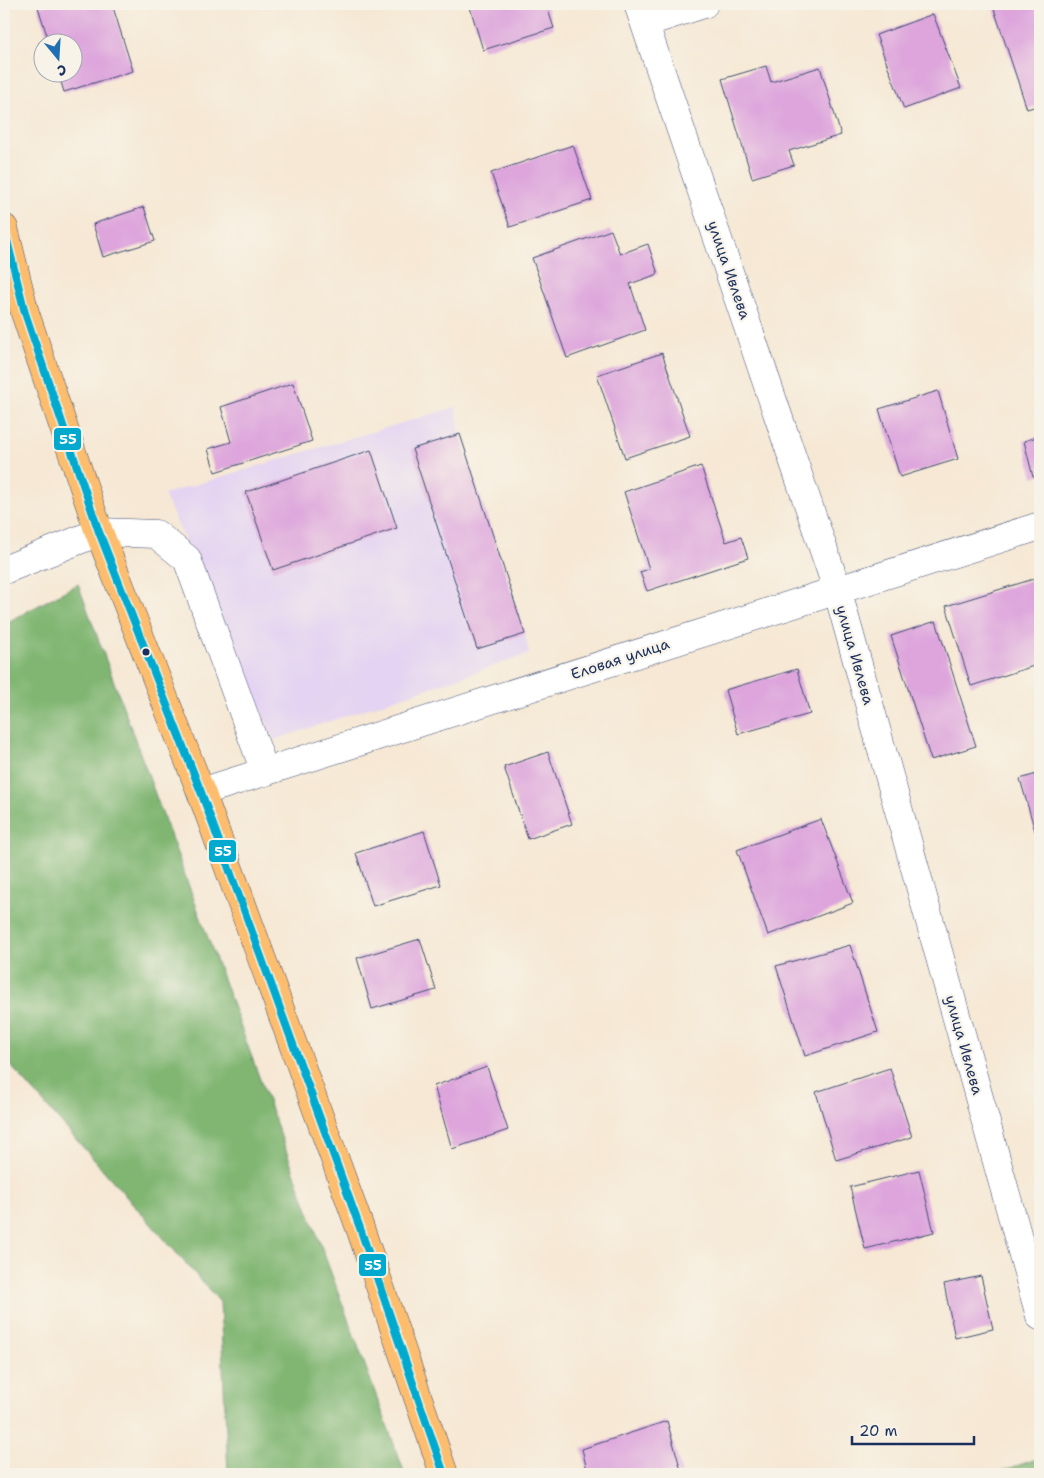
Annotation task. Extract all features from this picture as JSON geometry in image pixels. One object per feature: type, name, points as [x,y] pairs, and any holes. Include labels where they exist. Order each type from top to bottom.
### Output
[{"type":"main road","points":[[4,228],[25,313],[98,532],[201,792],[360,1228],[444,1474]]},
{"type":"street","points":[[642,13],[704,4]]},
{"type":"street","name":"улица Ивлева","points":[[642,13],[837,589],[1040,1316]]},
{"type":"street","name":"Еловая улица","points":[[201,792],[1040,526]]},
{"type":"street","points":[[4,570],[98,532],[156,534],[187,559],[264,772]]},
{"type":"shaded area","points":[[456,407],[460,434],[525,634],[529,654],[274,740],[164,494]]},
{"type":"green space","points":[[78,584],[405,1474],[228,1474],[220,1302],[4,1058],[4,624]]},
{"type":"green space","points":[[1040,1458],[1040,1474],[993,1474]]},
{"type":"building","points":[[48,4],[112,4],[133,71],[64,92],[61,82],[82,82],[82,32],[46,32],[38,7]]},
{"type":"building","points":[[469,4],[546,4],[554,28],[483,50]]},
{"type":"building","points":[[1000,4],[1040,4],[1040,105],[1027,109],[993,6]]},
{"type":"building","points":[[933,14],[961,88],[904,109],[876,35]]},
{"type":"building","points":[[766,66],[771,82],[820,67],[841,135],[789,151],[794,165],[752,178],[722,79]]},
{"type":"building","points":[[573,145],[592,200],[510,227],[491,173]]},
{"type":"building","points":[[144,207],[155,241],[103,257],[93,224]]},
{"type":"building","points":[[611,230],[620,254],[648,244],[658,274],[630,284],[645,330],[567,358],[532,258]]},
{"type":"building","points":[[662,353],[690,436],[625,458],[597,375]]},
{"type":"building","points":[[293,383],[312,441],[215,472],[208,449],[231,442],[221,407]]},
{"type":"building","points":[[938,391],[958,459],[900,477],[879,409]]},
{"type":"building","points":[[460,434],[525,634],[477,649],[412,449]]},
{"type":"building","points":[[1040,436],[1040,475],[1033,477],[1024,441]]},
{"type":"building","points":[[371,450],[397,528],[273,570],[246,492]]},
{"type":"building","points":[[701,466],[726,542],[741,537],[748,558],[647,591],[640,572],[649,569],[624,492]]},
{"type":"building","points":[[1040,577],[1040,664],[971,686],[946,606]]},
{"type":"building","points":[[936,621],[976,746],[931,760],[891,636]]},
{"type":"building","points":[[797,669],[810,714],[738,734],[725,690]]},
{"type":"building","points":[[548,752],[572,824],[528,839],[504,767]]},
{"type":"building","points":[[1040,773],[1040,840],[1038,841],[1020,779]]},
{"type":"building","points":[[821,819],[853,903],[768,935],[737,850]]},
{"type":"building","points":[[424,831],[441,885],[373,906],[356,853]]},
{"type":"building","points":[[420,939],[436,990],[372,1009],[357,958]]},
{"type":"building","points":[[850,945],[878,1032],[805,1056],[776,966]]},
{"type":"building","points":[[487,1067],[508,1130],[452,1149],[434,1086]]},
{"type":"building","points":[[890,1068],[912,1137],[836,1160],[816,1092]]},
{"type":"building","points":[[919,1170],[934,1232],[865,1249],[850,1187]]},
{"type":"building","points":[[981,1276],[993,1329],[955,1338],[944,1284]]},
{"type":"building","points":[[667,1421],[682,1474],[588,1474],[582,1449]]},
{"type":"transit line","name":"55","points":[[4,228],[25,313],[99,532],[201,792],[360,1228],[444,1474]]}]
